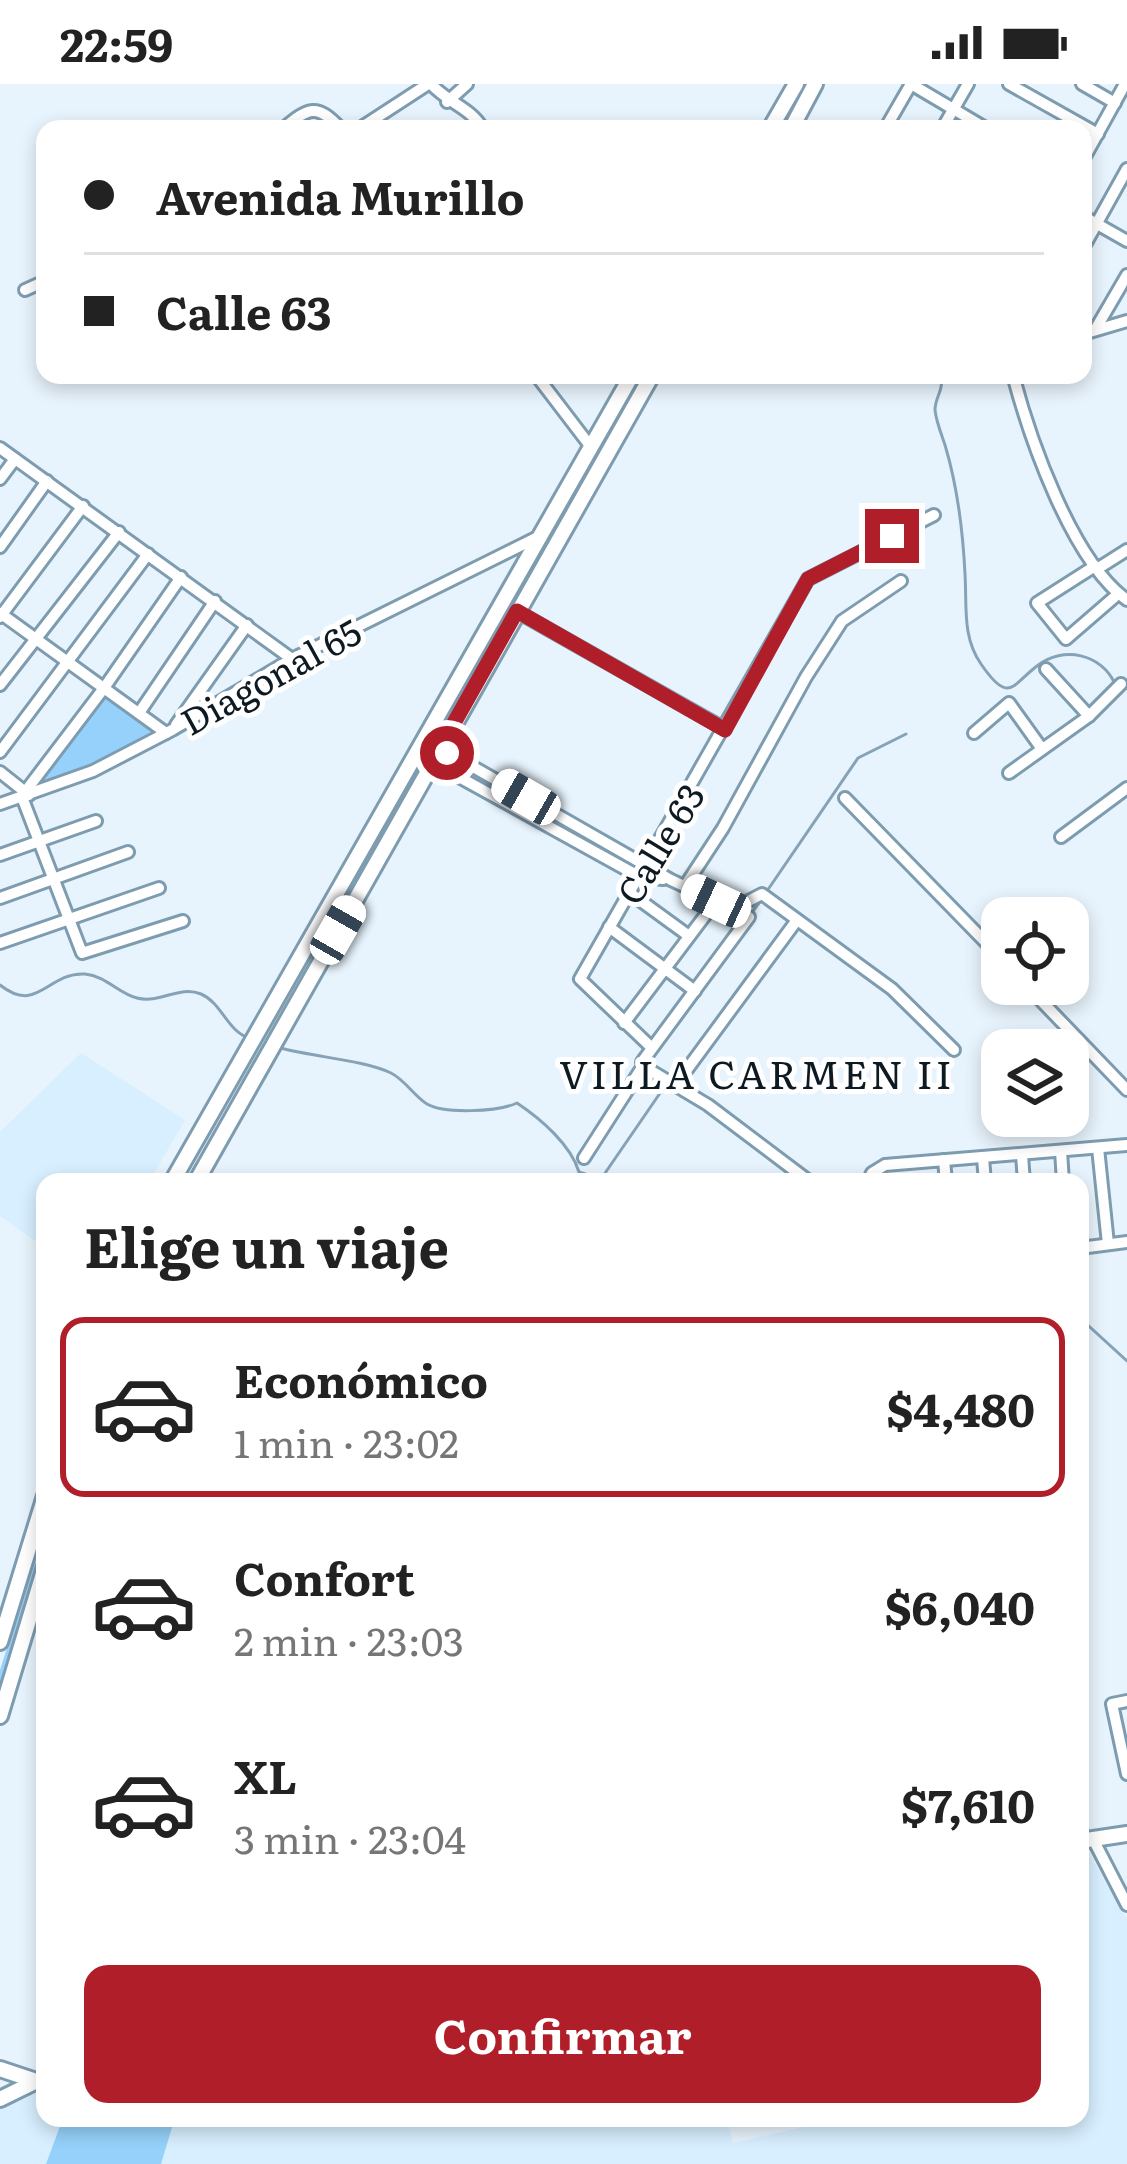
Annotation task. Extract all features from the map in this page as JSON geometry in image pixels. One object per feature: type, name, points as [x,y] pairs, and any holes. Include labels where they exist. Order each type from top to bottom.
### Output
[{"type":"main road","points":[[775,120],[796,84]]},
{"type":"main road","points":[[796,120],[815,84]]},
{"type":"main road","points":[[177,1173],[627,384]]},
{"type":"main road","points":[[201,1173],[647,384]]},
{"type":"main road","points":[[0,1642],[36,1542]]},
{"type":"main road","points":[[0,1717],[36,1617]]},
{"type":"main road","points":[[1089,1840],[1127,1834]]},
{"type":"main road","points":[[0,2068],[36,2078]]},
{"type":"main road","points":[[0,2099],[36,2081]]},
{"type":"street","points":[[372,120],[430,84],[447,102],[476,120]]},
{"type":"street","points":[[447,102],[467,84]]},
{"type":"street","points":[[889,120],[911,84],[971,120]]},
{"type":"street","points":[[947,120],[968,84]]},
{"type":"street","points":[[1009,84],[1073,120]]},
{"type":"street","points":[[1082,84],[1115,103]]},
{"type":"street","points":[[1092,144],[1125,84]]},
{"type":"street","points":[[294,120],[316,110],[333,120]]},
{"type":"street","points":[[1092,131],[1098,134]]},
{"type":"street","points":[[1092,231],[1122,190],[1127,170]]},
{"type":"street","points":[[1092,221],[1127,242]]},
{"type":"street","points":[[1092,327],[1127,274]]},
{"type":"street","points":[[26,290],[36,285]]},
{"type":"street","points":[[1092,331],[1127,321]]},
{"type":"street","points":[[543,384],[591,447]]},
{"type":"street","points":[[1016,384],[1046,478],[1096,567],[1123,597],[1066,639],[1037,603],[1096,567],[1127,550]]},
{"type":"street","points":[[0,448],[292,659]]},
{"type":"street","points":[[0,479],[15,459]]},
{"type":"street","points":[[0,547],[47,481]]},
{"type":"street","points":[[83,506],[1,614],[34,639],[169,732],[247,625]]},
{"type":"street","name":"Calle 63","points":[[625,1023],[580,979],[808,579],[934,515]]},
{"type":"street","points":[[0,685],[119,532]]},
{"type":"street","name":"Diagonal 65","points":[[0,805],[73,780],[169,732],[292,659],[538,537]]},
{"type":"street","points":[[0,752],[148,554]]},
{"type":"street","points":[[25,795],[181,577]]},
{"type":"street","points":[[685,886],[842,621],[901,581]]},
{"type":"street","points":[[139,713],[215,602]]},
{"type":"street","points":[[517,611],[725,730]]},
{"type":"street","points":[[1046,669],[1089,716]]},
{"type":"street","points":[[1009,773],[1089,716],[1118,687]]},
{"type":"street","points":[[974,733],[1009,704],[1042,749]]},
{"type":"street","points":[[436,755],[493,778],[644,871]]},
{"type":"street","points":[[436,755],[485,791],[644,871],[739,906],[765,896],[892,989],[954,1050]]},
{"type":"street","points":[[0,772],[25,795],[82,953],[183,921]]},
{"type":"street","points":[[485,791],[493,778]]},
{"type":"street","points":[[1060,837],[1127,788]]},
{"type":"street","points":[[845,798],[981,937]]},
{"type":"street","points":[[0,855],[96,821]]},
{"type":"street","points":[[0,898],[128,852]]},
{"type":"street","points":[[0,943],[159,888]]},
{"type":"street","points":[[630,892],[689,936]]},
{"type":"street","points":[[652,1048],[625,1023],[716,901]]},
{"type":"street","points":[[584,1158],[652,1048],[748,916]]},
{"type":"street","points":[[676,1083],[796,920]]},
{"type":"street","points":[[609,927],[694,991]]},
{"type":"street","points":[[1045,1005],[1127,1090]]},
{"type":"street","points":[[643,1066],[676,1083],[798,1173]]},
{"type":"street","points":[[872,1173],[903,1164],[1127,1145]]},
{"type":"street","points":[[1098,1148],[1108,1244]]},
{"type":"street","points":[[1060,1151],[1062,1173]]},
{"type":"street","points":[[1022,1155],[1023,1173]]},
{"type":"street","points":[[983,1158],[984,1173]]},
{"type":"street","points":[[944,1160],[945,1173]]},
{"type":"street","points":[[903,1164],[904,1173]]},
{"type":"street","points":[[1089,1247],[1127,1242]]},
{"type":"street","points":[[1127,1700],[1112,1704],[1127,1774]]},
{"type":"street","points":[[1089,1845],[1127,1905]]},
{"type":"shaded area","points":[[104,692],[155,730],[65,779],[36,788]]},
{"type":"shaded area","points":[[81,1053],[185,1120],[154,1173],[36,1173],[36,1242],[0,1216],[0,1132]]},
{"type":"shaded area","points":[[36,1556],[36,1574],[0,1693],[0,1670]]},
{"type":"shaded area","points":[[1089,1854],[1127,1919],[1127,2164],[0,2164],[0,2109],[36,2094],[36,2127],[729,2127],[733,2143],[804,2127],[1089,2127]]},
{"type":"shaded area","points":[[60,2127],[172,2127],[161,2164],[46,2164]]},
{"type":"waterway","points":[[941,384],[935,410],[956,493],[967,621],[975,654],[1004,688],[1016,685],[1047,660],[1070,655],[1101,666],[1115,684]]},
{"type":"waterway","points":[[767,891],[858,758],[906,734]]},
{"type":"waterway","points":[[750,915],[762,899]]},
{"type":"waterway","points":[[0,985],[24,996],[85,974],[137,998],[193,992],[208,998],[249,1038]]},
{"type":"waterway","points":[[281,1048],[380,1069],[435,1107],[471,1111],[517,1103],[554,1133],[582,1173]]},
{"type":"waterway","points":[[605,1173],[667,1083]]},
{"type":"waterway","points":[[1089,1326],[1127,1361]]},
{"type":"district","name":"VILLA CARMEN II","points":[[757,1072]]},
{"type":"route","points":[[447,753],[440,748],[517,611],[725,730],[808,579],[892,536]]}]
